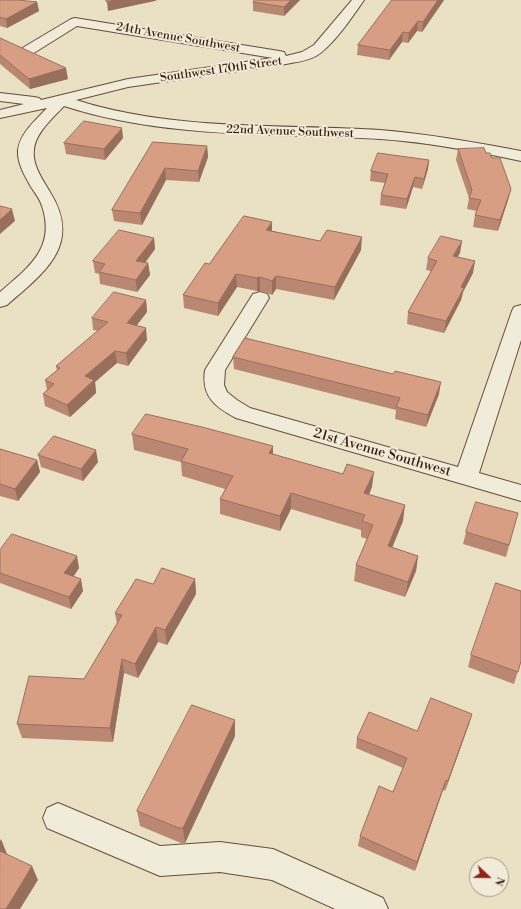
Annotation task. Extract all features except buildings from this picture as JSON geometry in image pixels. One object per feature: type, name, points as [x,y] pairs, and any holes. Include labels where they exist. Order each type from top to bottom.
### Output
[{"type":"street","name":"Southwest 170th Street","points":[[0,114],[128,83],[296,58],[312,53],[320,46],[358,0]]},
{"type":"street","name":"24th Avenue Southwest","points":[[24,53],[70,23],[84,22],[296,58]]},
{"type":"street","points":[[0,97],[30,100],[45,104]]},
{"type":"street","name":"22nd Avenue Southwest","points":[[61,100],[89,109],[138,119],[219,130],[381,135],[461,144],[521,156]]},
{"type":"street","points":[[0,301],[34,272],[45,259],[52,244],[54,226],[50,205],[27,163],[26,150],[30,137],[61,100]]},
{"type":"street","name":"21st Avenue Southwest","points":[[260,298],[216,370],[213,378],[215,386],[224,403],[243,412],[521,493]]},
{"type":"street","points":[[466,477],[521,311]]},
{"type":"street","points":[[58,818],[160,861],[220,856],[273,865],[372,909]]}]
